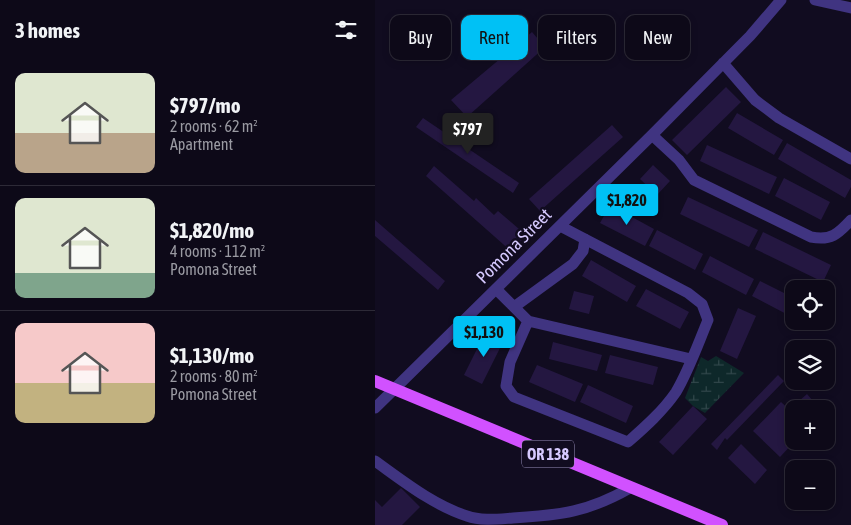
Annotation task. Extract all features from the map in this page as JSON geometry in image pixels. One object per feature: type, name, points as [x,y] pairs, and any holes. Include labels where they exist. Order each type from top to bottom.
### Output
[{"type":"main road","name":"OR 138","points":[[375,381],[722,525]]},
{"type":"street","name":"Pomona Street","points":[[375,408],[652,135],[723,63],[781,0]]},
{"type":"street","points":[[815,0],[851,8]]},
{"type":"street","points":[[723,63],[755,100],[779,118],[851,159]]},
{"type":"street","points":[[652,135],[679,160],[694,180],[811,237],[823,240],[831,238],[851,220]]},
{"type":"street","points":[[528,320],[509,362],[507,386],[514,397],[628,442],[650,423],[675,392],[707,320],[702,304],[688,293],[560,226]]},
{"type":"street","points":[[514,307],[573,264],[583,251],[585,239]]},
{"type":"street","points":[[496,289],[528,320],[691,359]]},
{"type":"street","points":[[375,461],[443,506],[469,517],[564,515],[603,503],[631,488]]},
{"type":"green space","points":[[716,356],[744,373],[705,413],[693,406],[685,398],[701,357],[708,361]]},
{"type":"building","points":[[532,32],[538,39],[538,53],[467,117],[451,100],[499,60],[528,60],[528,35]]},
{"type":"building","points":[[726,87],[741,102],[687,155],[672,140]]},
{"type":"building","points":[[737,113],[783,140],[774,155],[728,128]]},
{"type":"building","points":[[423,118],[519,183],[513,193],[416,127]]},
{"type":"building","points":[[612,125],[623,137],[540,211],[529,199]]},
{"type":"building","points":[[787,143],[851,180],[851,187],[845,198],[778,159]]},
{"type":"building","points":[[707,145],[777,177],[769,194],[700,161]]},
{"type":"building","points":[[653,165],[670,181],[657,195],[640,179]]},
{"type":"building","points":[[434,166],[474,201],[476,198],[494,215],[498,211],[526,235],[512,252],[426,176]]},
{"type":"building","points":[[784,178],[830,202],[821,220],[775,196]]},
{"type":"building","points":[[688,197],[758,230],[749,247],[680,214]]},
{"type":"building","points":[[610,205],[654,229],[645,246],[600,223]]},
{"type":"building","points":[[375,220],[445,281],[438,290],[375,236]]},
{"type":"building","points":[[657,230],[703,254],[695,270],[649,246]]},
{"type":"building","points":[[763,232],[831,265],[824,280],[819,280],[755,249]]},
{"type":"building","points":[[710,256],[754,279],[746,295],[702,272]]},
{"type":"building","points":[[591,260],[636,286],[627,302],[582,276]]},
{"type":"building","points":[[760,281],[785,294],[785,313],[752,296]]},
{"type":"building","points":[[646,289],[689,312],[680,329],[636,306]]},
{"type":"building","points":[[574,291],[594,296],[589,314],[569,309]]},
{"type":"building","points":[[738,308],[756,316],[737,359],[720,351]]},
{"type":"building","points":[[486,331],[504,340],[482,384],[464,375]]},
{"type":"building","points":[[553,342],[602,355],[597,371],[549,359]]},
{"type":"building","points":[[610,355],[658,367],[653,385],[605,373]]},
{"type":"building","points":[[537,365],[583,384],[575,402],[529,382]]},
{"type":"building","points":[[778,375],[784,381],[727,440],[725,438],[717,450],[711,444]]},
{"type":"building","points":[[588,385],[633,406],[626,423],[580,402]]},
{"type":"building","points":[[807,394],[812,400],[800,400]]},
{"type":"building","points":[[781,402],[785,406],[785,450],[787,450],[780,457],[753,431]]},
{"type":"building","points":[[693,406],[707,419],[673,455],[659,442]]},
{"type":"building","points":[[741,444],[767,470],[755,484],[728,458]]},
{"type":"building","points":[[401,488],[420,507],[402,525],[375,525],[375,500],[382,507]]}]
